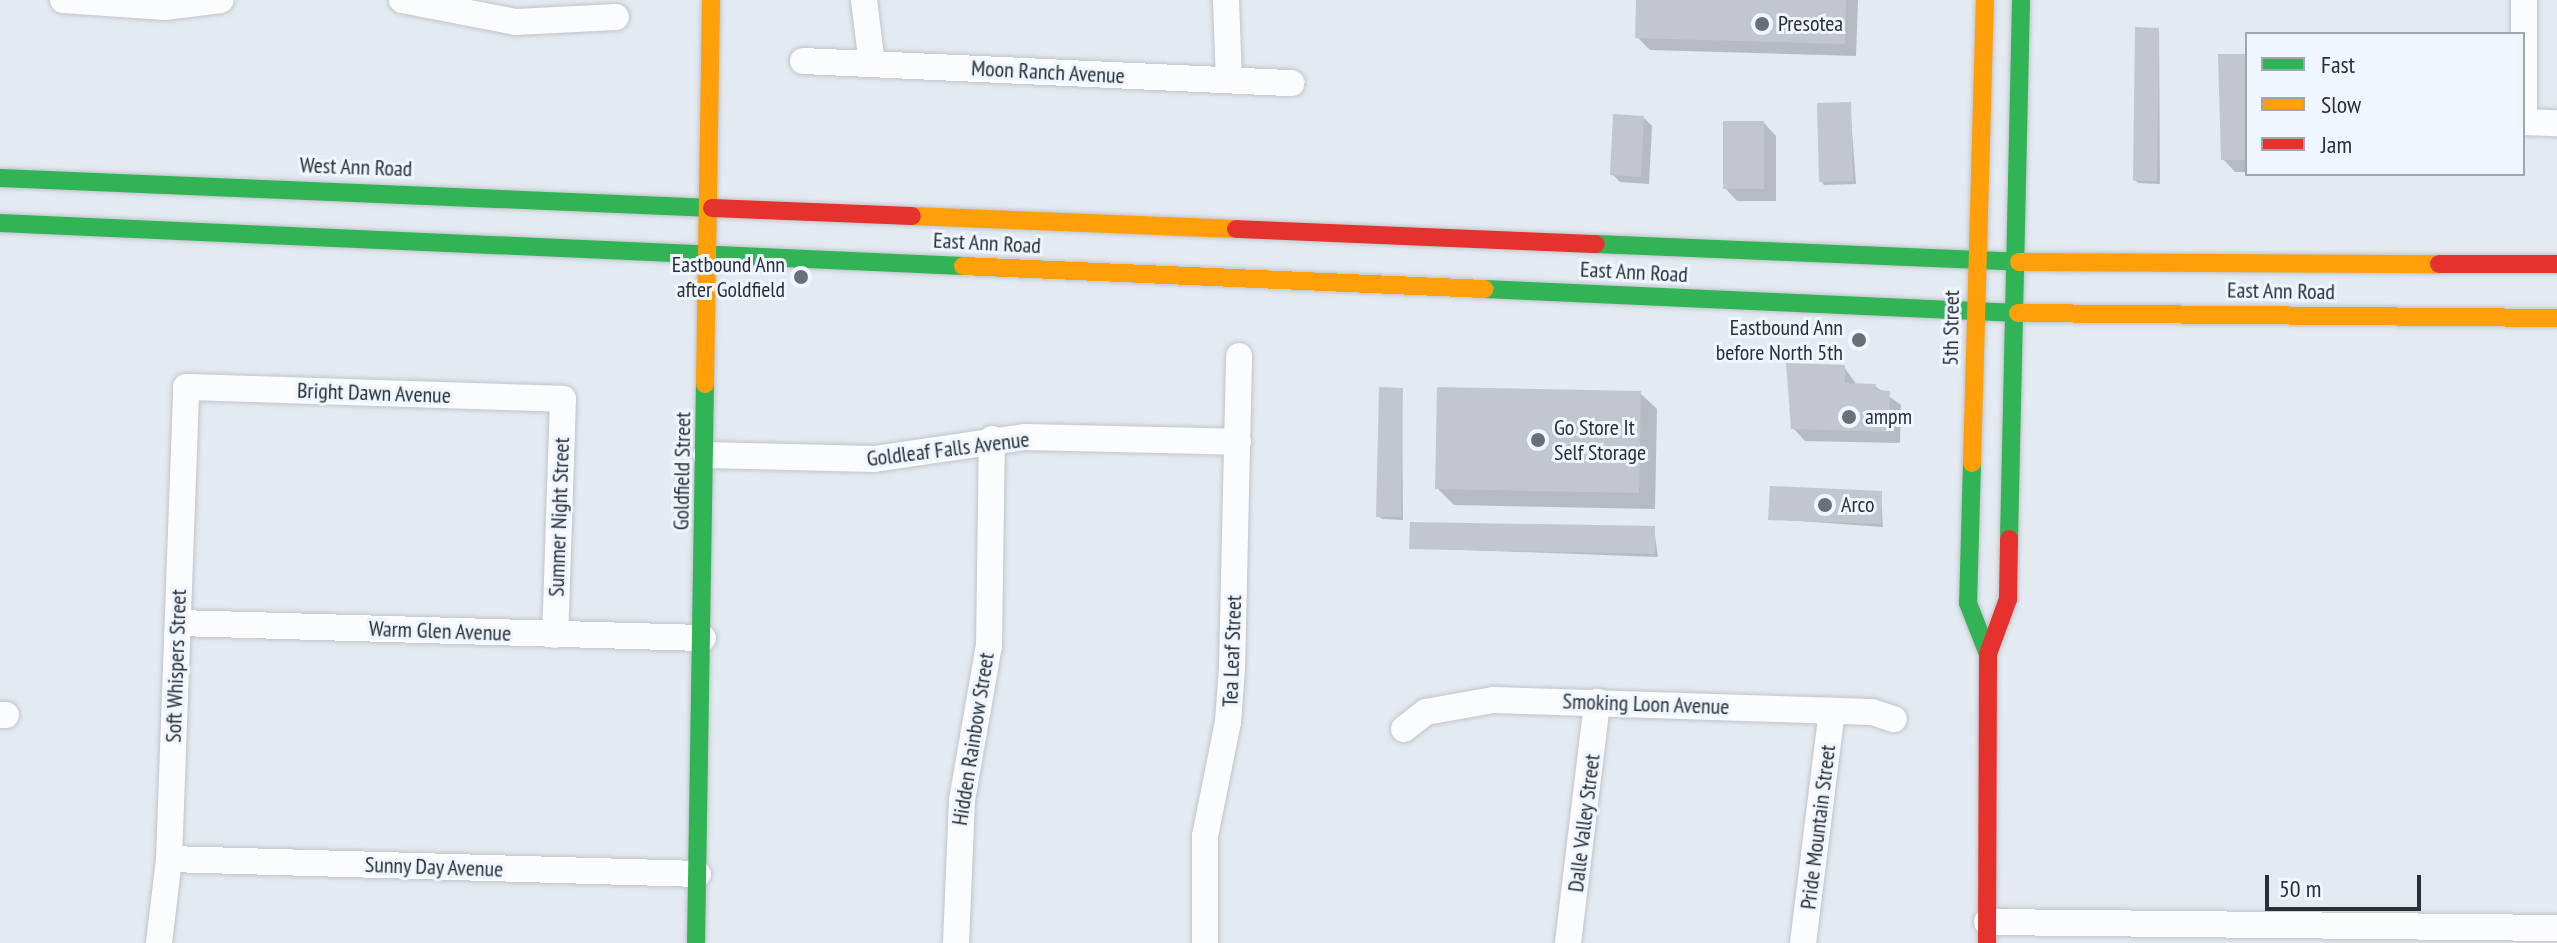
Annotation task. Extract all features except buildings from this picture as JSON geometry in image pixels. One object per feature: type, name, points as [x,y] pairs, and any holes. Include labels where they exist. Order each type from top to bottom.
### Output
[{"type":"main road","name":"Goldfield Street","points":[[696,943],[711,0]]},
{"type":"main road","name":"5th Street","points":[[1985,0],[1968,603],[1988,654]]},
{"type":"main road","name":"5th Street","points":[[1987,933],[1988,654],[2008,599],[2018,313],[2021,0]]},
{"type":"main road","name":"West Ann Road","points":[[0,178],[710,204]]},
{"type":"main road","name":"East Ann Road","points":[[710,204],[1976,263],[2557,264]]},
{"type":"main road","points":[[0,223],[709,255]]},
{"type":"main road","points":[[1354,253],[1359,233]]},
{"type":"main road","name":"East Ann Road","points":[[709,255],[1975,313],[2557,318]]},
{"type":"main road","points":[[1216,278],[1314,262]]},
{"type":"street","points":[[63,0],[165,7],[221,0]]},
{"type":"street","points":[[402,0],[516,22],[559,11],[616,17]]},
{"type":"street","points":[[864,0],[872,64]]},
{"type":"street","points":[[1226,0],[1229,80]]},
{"type":"street","points":[[2524,0],[2524,32]]},
{"type":"street","name":"Moon Ranch Avenue","points":[[803,61],[1292,83]]},
{"type":"street","points":[[2525,122],[2557,123]]},
{"type":"street","name":"Tea Leaf Street","points":[[1205,943],[1205,836],[1228,722],[1232,668],[1239,356]]},
{"type":"street","name":"Bright Dawn Avenue","points":[[186,387],[563,399]]},
{"type":"street","name":"Soft Whispers Street","points":[[159,943],[169,859],[186,387]]},
{"type":"street","name":"Summer Night Street","points":[[555,635],[563,399]]},
{"type":"street","name":"Goldleaf Falls Avenue","points":[[706,455],[874,459],[992,439],[1238,442]]},
{"type":"street","name":"Hidden Rainbow Street","points":[[956,943],[962,800],[989,646],[992,439]]},
{"type":"street","name":"Warm Glen Avenue","points":[[178,623],[703,638]]},
{"type":"street","name":"Smoking Loon Avenue","points":[[1404,729],[1426,712],[1472,701],[1597,702],[1832,711],[1894,719]]},
{"type":"street","name":"Dalle Valley Street","points":[[1568,943],[1597,702]]},
{"type":"street","name":"Pride Mountain Street","points":[[1803,943],[1832,711]]},
{"type":"street","name":"Sunny Day Avenue","points":[[169,859],[698,874]]},
{"type":"street","points":[[1987,933],[2557,928]]},
{"type":"traffic: fast","points":[[2009,539],[2021,0]]},
{"type":"traffic: fast","points":[[0,178],[712,208]]},
{"type":"traffic: fast","points":[[0,223],[963,266]]},
{"type":"traffic: fast","points":[[1596,244],[2019,262]]},
{"type":"traffic: fast","points":[[1484,289],[2018,313]]},
{"type":"traffic: fast","points":[[696,943],[705,384]]},
{"type":"traffic: fast","points":[[1972,463],[1968,603],[1988,654]]},
{"type":"traffic: slow","points":[[705,384],[711,0]]},
{"type":"traffic: slow","points":[[1972,463],[1985,0]]},
{"type":"traffic: slow","points":[[912,216],[1236,229]]},
{"type":"traffic: slow","points":[[2019,262],[2439,264]]},
{"type":"traffic: slow","points":[[963,266],[1484,289]]},
{"type":"traffic: slow","points":[[2018,313],[2557,318]]},
{"type":"traffic: jam","points":[[712,208],[912,216]]},
{"type":"traffic: jam","points":[[1236,229],[1596,244]]},
{"type":"traffic: jam","points":[[2439,264],[2557,264]]},
{"type":"traffic: jam","points":[[1987,943],[1988,654],[2008,599],[2009,539]]},
{"type":"place","name":"Presotea","points":[[1762,24]]},
{"type":"place","name":"Eastbound Ann after Goldfield","points":[[801,277]]},
{"type":"place","name":"Eastbound Ann before North 5th","points":[[1859,340]]},
{"type":"place","name":"ampm","points":[[1849,417]]},
{"type":"place","name":"Go Store It Self Storage","points":[[1538,440]]},
{"type":"place","name":"Arco","points":[[1825,505]]}]
